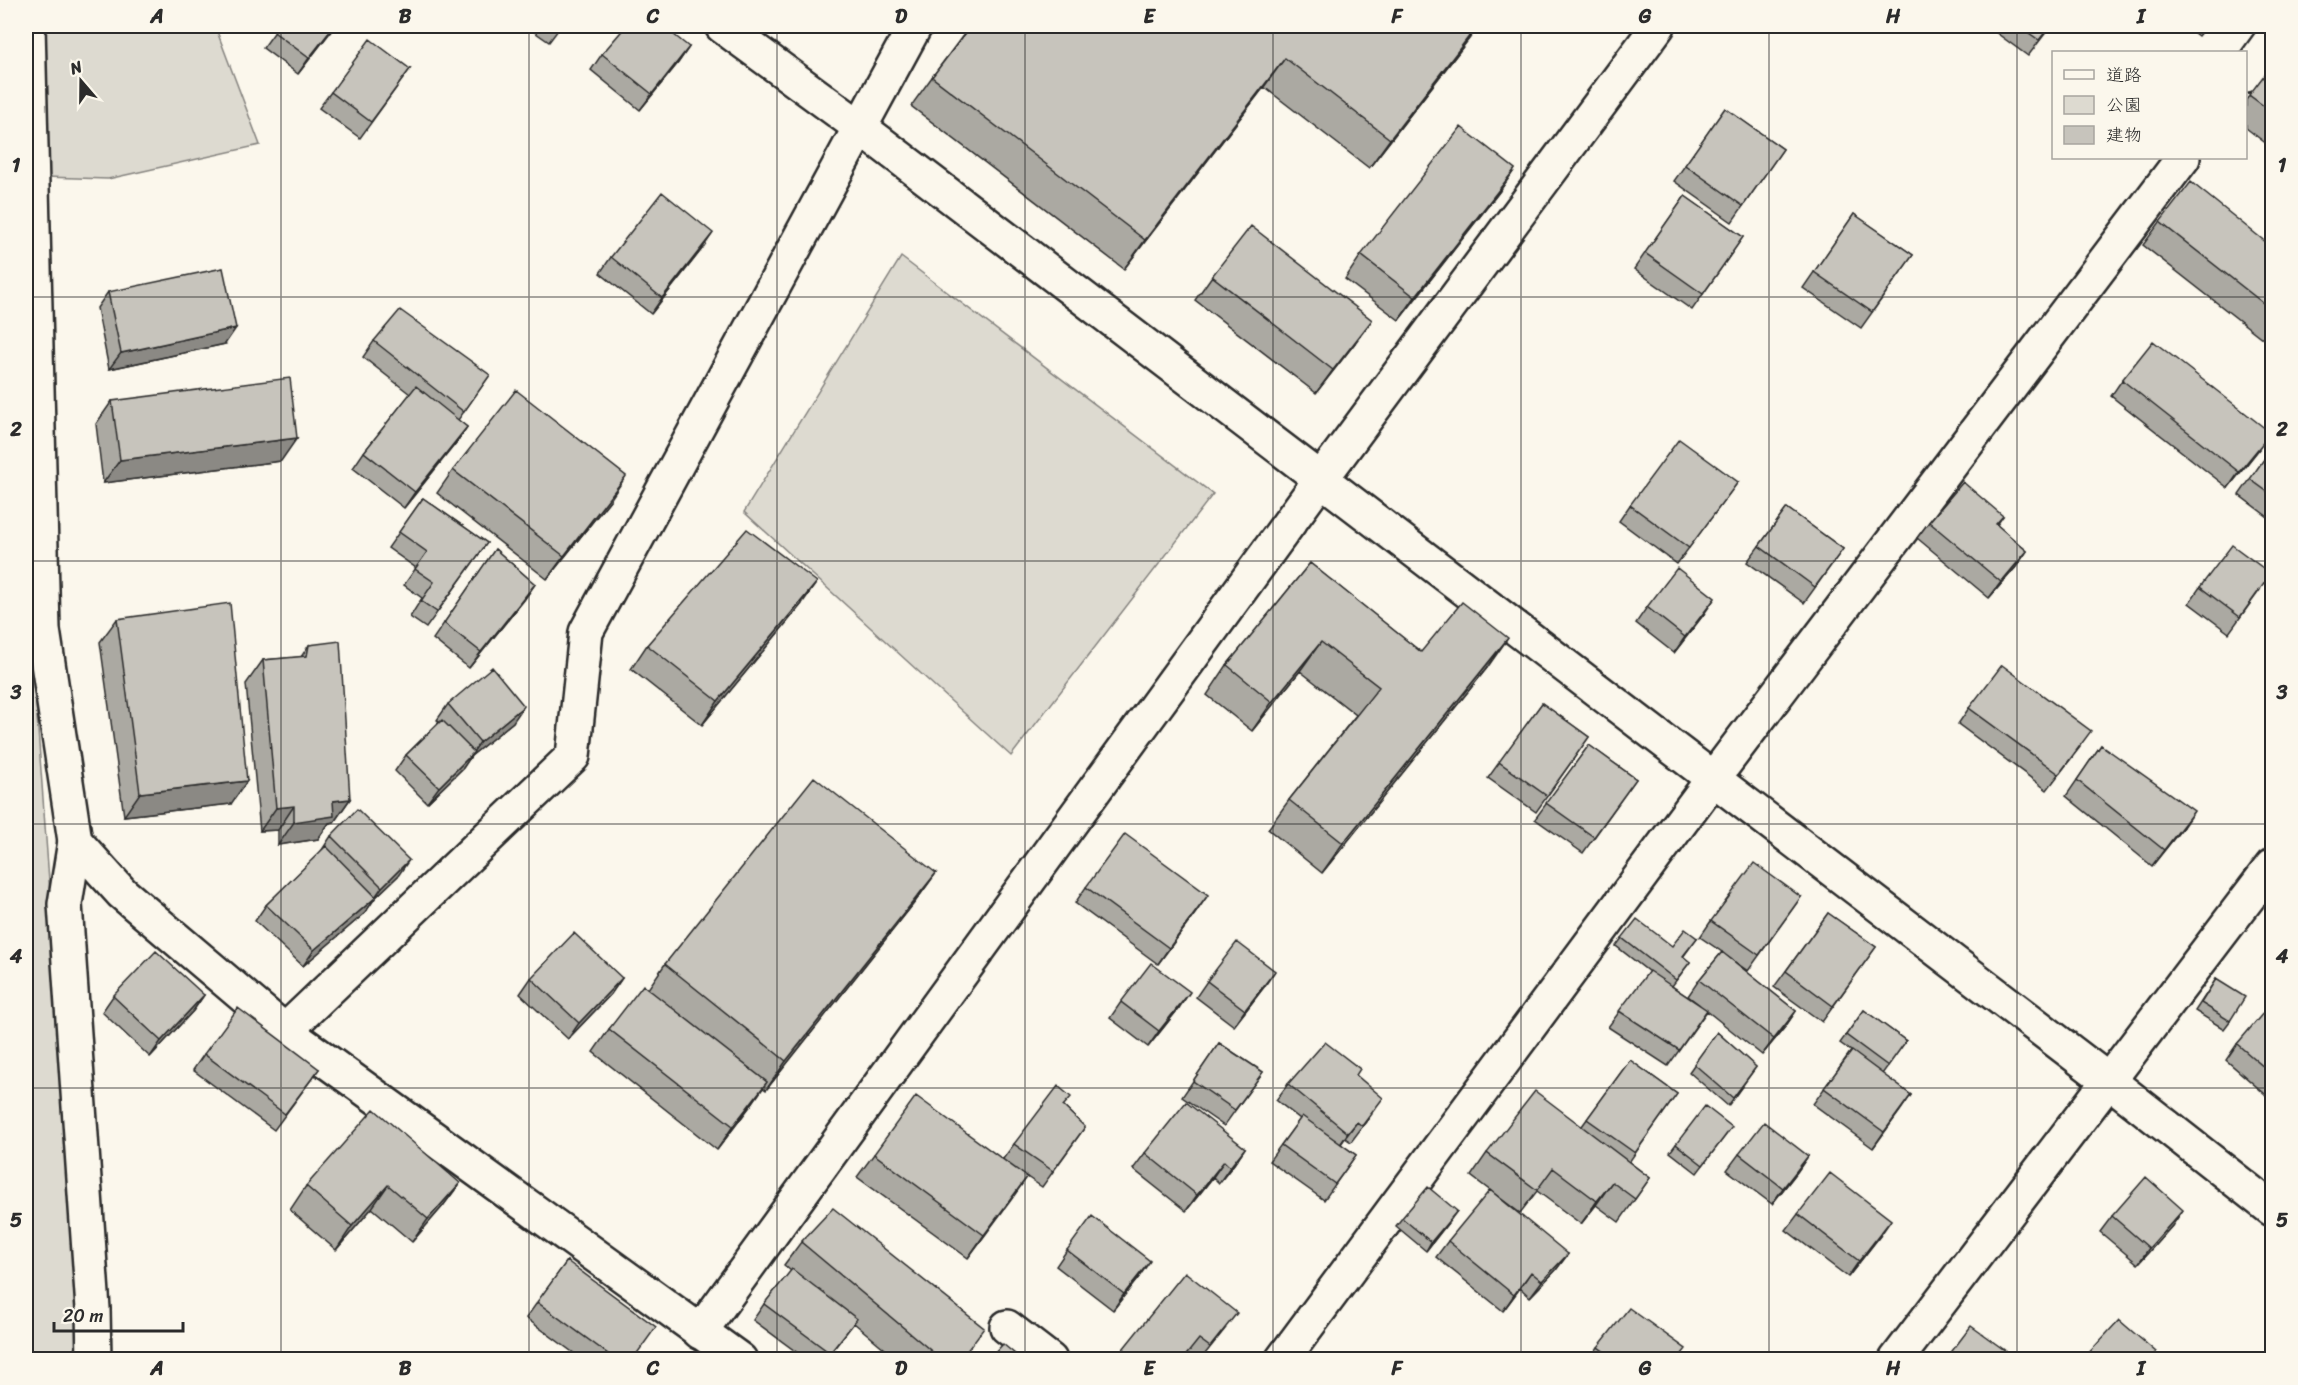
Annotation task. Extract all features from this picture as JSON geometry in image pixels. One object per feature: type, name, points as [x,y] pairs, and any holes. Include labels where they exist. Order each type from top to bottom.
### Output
[{"type":"street","points":[[28,26],[43,630],[75,842],[65,904],[92,1297],[94,1359]]},
{"type":"street","points":[[722,26],[861,128],[1321,479],[1712,780],[2109,1081],[2272,1209]]},
{"type":"street","points":[[285,1031],[573,756],[586,632],[915,26]]},
{"type":"street","points":[[700,1332],[1321,479],[1658,26]]},
{"type":"street","points":[[2247,74],[2272,39]]},
{"type":"street","points":[[1282,1359],[1712,780],[2182,159]]},
{"type":"street","points":[[75,842],[122,893],[285,1031],[740,1359]]},
{"type":"street","points":[[1896,1359],[2272,866]]},
{"type":"street","points":[[1007,1327],[1050,1359]]},
{"type":"green space","points":[[42,26],[215,26],[260,145],[108,179],[45,177]]},
{"type":"green space","points":[[901,257],[1213,494],[1011,756],[744,512]]},
{"type":"green space","points":[[26,477],[35,689],[84,1359],[26,1359]]},
{"type":"building","points":[[279,26],[334,26],[309,58],[274,32]]},
{"type":"building","points":[[626,26],[663,26],[689,47],[652,94],[602,54]]},
{"type":"building","points":[[971,26],[1477,26],[1390,139],[1285,58],[1145,240],[932,77]]},
{"type":"building","points":[[2019,26],[2050,26],[2039,40]]},
{"type":"building","points":[[370,39],[410,69],[371,122],[331,92]]},
{"type":"building","points":[[2272,65],[2272,112],[2249,95]]},
{"type":"building","points":[[1725,108],[1783,149],[1743,206],[1685,165]]},
{"type":"building","points":[[1461,127],[1515,169],[1415,297],[1361,255]]},
{"type":"building","points":[[2191,182],[2272,247],[2272,310],[2160,222]]},
{"type":"building","points":[[662,192],[713,233],[662,298],[611,257]]},
{"type":"building","points":[[1685,196],[1743,237],[1703,294],[1645,253]]},
{"type":"building","points":[[1854,214],[1913,255],[1872,312],[1814,272]]},
{"type":"building","points":[[1251,226],[1372,320],[1333,370],[1212,276]]},
{"type":"building","points":[[223,268],[236,328],[121,353],[108,292]]},
{"type":"building","points":[[400,310],[490,375],[464,412],[374,341]]},
{"type":"building","points":[[2153,341],[2271,433],[2239,472],[2122,380]]},
{"type":"building","points":[[290,378],[297,438],[120,460],[112,401]]},
{"type":"building","points":[[416,386],[467,427],[415,492],[364,452]]},
{"type":"building","points":[[516,390],[626,476],[564,556],[453,470]]},
{"type":"building","points":[[1679,439],[1738,482],[1689,548],[1630,505]]},
{"type":"building","points":[[2272,448],[2272,495],[2250,479]]},
{"type":"building","points":[[1963,482],[2003,516],[1996,524],[2027,551],[2001,582],[1929,522]]},
{"type":"building","points":[[423,498],[487,543],[437,612],[421,601],[434,582],[415,569],[427,552],[399,532]]},
{"type":"building","points":[[1787,508],[1843,549],[1815,587],[1759,546]]},
{"type":"building","points":[[747,529],[817,582],[718,701],[647,645]]},
{"type":"building","points":[[2232,545],[2271,574],[2240,617],[2200,587]]},
{"type":"building","points":[[495,549],[535,584],[481,652],[444,623]]},
{"type":"building","points":[[1310,563],[1421,652],[1462,602],[1508,638],[1343,843],[1289,800],[1379,687],[1321,642],[1272,702],[1227,665]]},
{"type":"building","points":[[1677,568],[1715,598],[1685,637],[1647,607]]},
{"type":"building","points":[[230,603],[247,781],[140,793],[117,619]]},
{"type":"building","points":[[340,641],[350,799],[333,801],[334,816],[294,822],[294,806],[276,808],[263,660],[307,656],[309,645]]},
{"type":"building","points":[[2002,665],[2091,731],[2059,774],[1969,708]]},
{"type":"building","points":[[492,667],[524,706],[480,742],[448,704]]},
{"type":"building","points":[[1542,703],[1589,737],[1547,796],[1499,762]]},
{"type":"building","points":[[442,720],[474,752],[439,787],[406,755]]},
{"type":"building","points":[[1589,745],[1636,779],[1594,837],[1546,803]]},
{"type":"building","points":[[2101,745],[2194,811],[2164,850],[2077,780]]},
{"type":"building","points":[[814,777],[936,873],[786,1061],[665,964]]},
{"type":"building","points":[[357,809],[409,860],[382,887],[331,836]]},
{"type":"building","points":[[1125,834],[1208,895],[1169,948],[1086,887]]},
{"type":"building","points":[[326,846],[376,897],[314,950],[266,905]]},
{"type":"building","points":[[1754,863],[1801,897],[1759,955],[1711,921]]},
{"type":"building","points":[[1828,913],[1876,947],[1833,1006],[1786,971]]},
{"type":"building","points":[[1637,919],[1672,946],[1685,929],[1697,938],[1683,956],[1690,962],[1676,980],[1622,938]]},
{"type":"building","points":[[574,933],[622,978],[579,1023],[531,978]]},
{"type":"building","points":[[1237,942],[1275,971],[1245,1010],[1207,981]]},
{"type":"building","points":[[156,951],[204,995],[161,1041],[113,996]]},
{"type":"building","points":[[1722,952],[1796,1011],[1774,1039],[1699,980]]},
{"type":"building","points":[[1151,963],[1190,992],[1159,1031],[1121,1002]]},
{"type":"building","points":[[1649,971],[1707,1010],[1679,1050],[1619,1011]]},
{"type":"building","points":[[2216,979],[2245,997],[2230,1021],[2201,1003]]},
{"type":"building","points":[[643,985],[767,1082],[733,1126],[609,1029]]},
{"type":"building","points":[[2269,1006],[2272,1009],[2272,1074],[2237,1044]]},
{"type":"building","points":[[238,1008],[319,1069],[285,1114],[204,1054]]},
{"type":"building","points":[[1864,1010],[1906,1041],[1888,1066],[1846,1035]]},
{"type":"building","points":[[1717,1032],[1756,1067],[1733,1098],[1694,1064]]},
{"type":"building","points":[[1325,1042],[1360,1069],[1356,1075],[1383,1098],[1362,1126],[1357,1122],[1348,1133],[1288,1084]]},
{"type":"building","points":[[1219,1043],[1263,1072],[1235,1110],[1193,1081]]},
{"type":"building","points":[[1852,1051],[1911,1095],[1884,1132],[1824,1088]]},
{"type":"building","points":[[1630,1060],[1677,1094],[1635,1153],[1587,1119]]},
{"type":"building","points":[[1058,1086],[1071,1097],[1063,1106],[1085,1127],[1053,1171],[1014,1144]]},
{"type":"building","points":[[1535,1091],[1650,1178],[1635,1199],[1612,1182],[1597,1201],[1553,1168],[1537,1190],[1487,1153]]},
{"type":"building","points":[[916,1096],[1027,1177],[984,1235],[874,1154]]},
{"type":"building","points":[[1186,1102],[1245,1148],[1230,1167],[1224,1161],[1197,1195],[1145,1153]]},
{"type":"building","points":[[1705,1106],[1732,1127],[1703,1165],[1676,1144]]},
{"type":"building","points":[[374,1109],[460,1183],[428,1219],[388,1185],[352,1226],[306,1186]]},
{"type":"building","points":[[1302,1116],[1356,1155],[1335,1184],[1281,1145]]},
{"type":"building","points":[[1764,1122],[1808,1156],[1783,1188],[1739,1154]]},
{"type":"building","points":[[1830,1173],[1891,1220],[1859,1261],[1798,1214]]},
{"type":"building","points":[[2146,1177],[2183,1210],[2149,1248],[2112,1216]]},
{"type":"building","points":[[1428,1187],[1457,1211],[1431,1242],[1402,1218]]},
{"type":"building","points":[[1490,1190],[1568,1254],[1542,1281],[1531,1272],[1514,1295],[1448,1241]]},
{"type":"building","points":[[833,1208],[984,1328],[961,1359],[941,1359],[801,1242]]},
{"type":"building","points":[[1092,1216],[1150,1261],[1124,1294],[1067,1250]]},
{"type":"building","points":[[567,1261],[656,1327],[633,1359],[615,1359],[537,1302]]},
{"type":"building","points":[[792,1269],[857,1319],[830,1353],[764,1304]]},
{"type":"building","points":[[1185,1272],[1237,1313],[1210,1347],[1199,1339],[1183,1359],[1115,1359]]},
{"type":"building","points":[[1629,1308],[1686,1349],[1678,1359],[1615,1359],[1598,1347]]},
{"type":"building","points":[[2119,1320],[2156,1352],[2150,1359],[2088,1359],[2085,1357]]},
{"type":"building","points":[[1971,1326],[2017,1359],[1946,1359]]},
{"type":"building","points":[[1003,1344],[1021,1359],[975,1359],[981,1352],[993,1355]]},
{"type":"building","points":[[1598,1352],[1609,1359],[1592,1359]]}]
